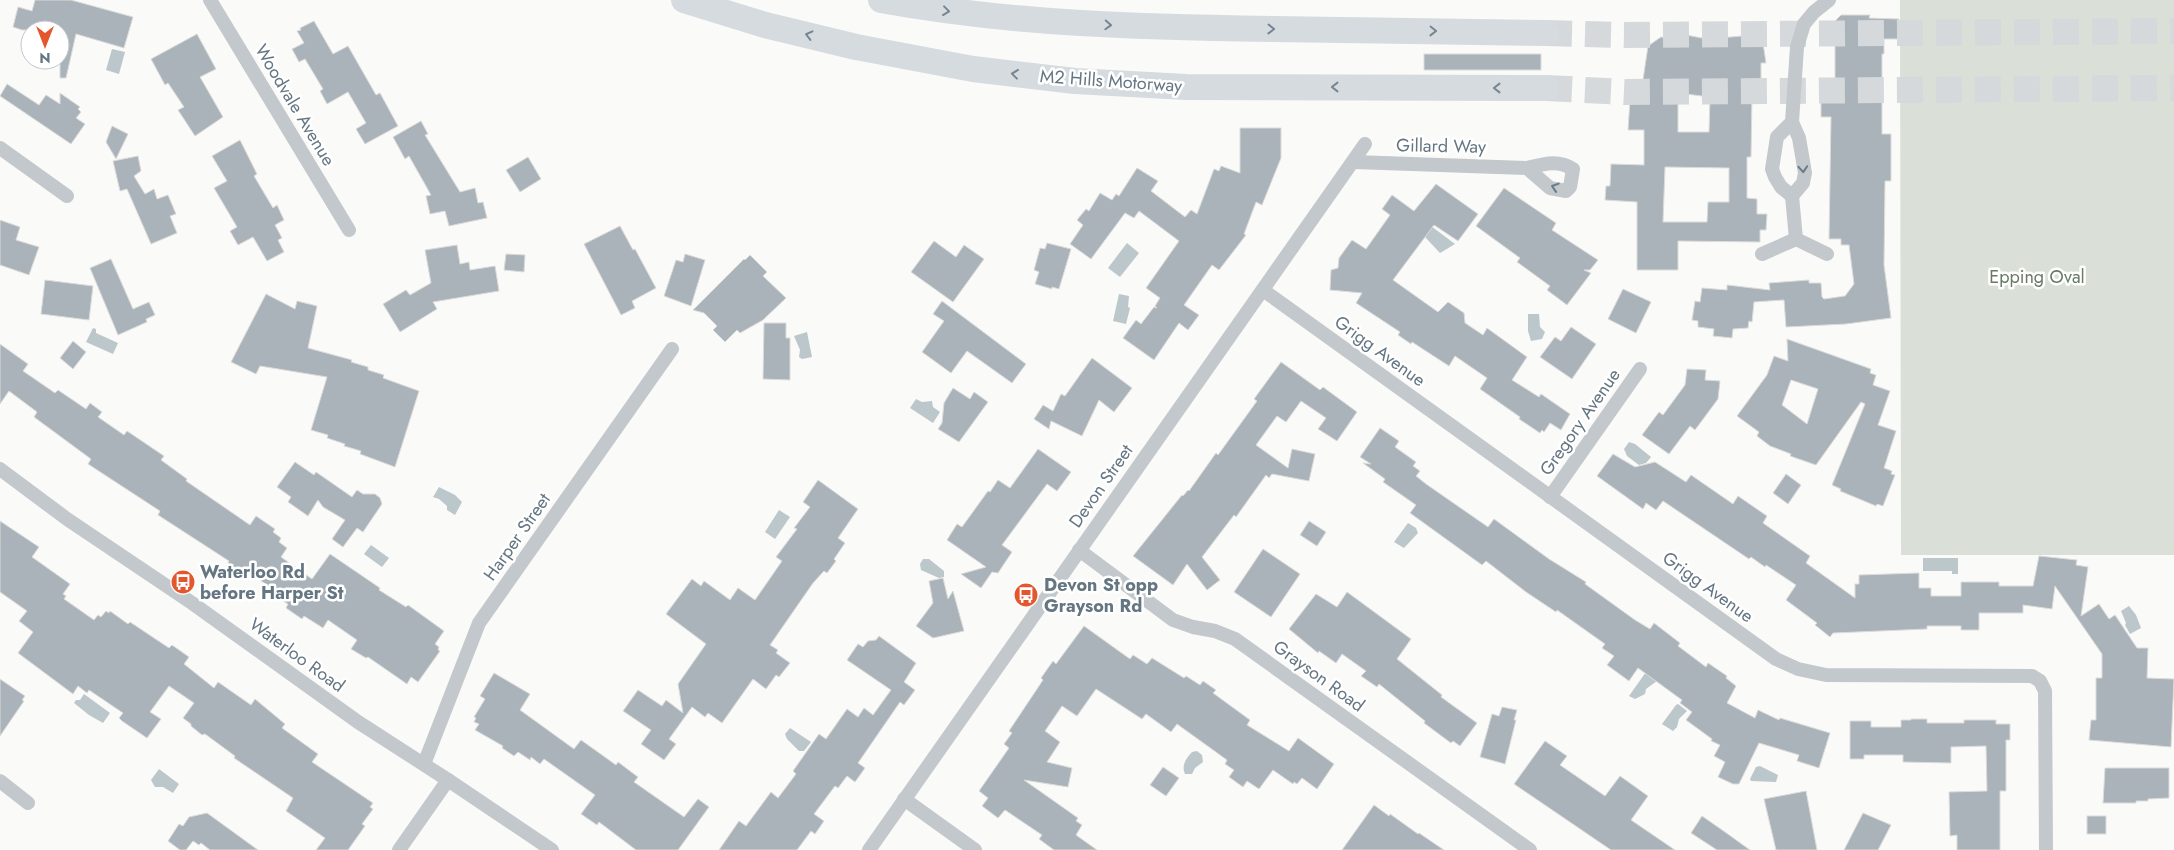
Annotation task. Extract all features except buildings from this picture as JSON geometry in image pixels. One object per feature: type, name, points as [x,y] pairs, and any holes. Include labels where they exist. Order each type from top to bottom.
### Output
[{"type":"highway","name":"M2 Hills Motorway","points":[[684,0],[765,24],[856,47],[973,68],[1075,81],[1186,86],[1546,88]]},
{"type":"highway","points":[[881,0],[940,11],[1032,21],[1141,27],[1546,33]]},
{"type":"street","name":"Woodvale Avenue","points":[[210,0],[349,230]]},
{"type":"street","points":[[1792,196],[1803,182],[1805,173],[1799,138],[1792,122],[1797,48],[1804,24],[1814,12],[1829,0]]},
{"type":"street","points":[[1792,122],[1777,137],[1772,169],[1782,187],[1792,196],[1796,239]]},
{"type":"street","name":"Devon Street","points":[[869,850],[1365,144]]},
{"type":"street","points":[[0,148],[67,196]]},
{"type":"street","name":"Gillard Way","points":[[1354,162],[1527,168]]},
{"type":"street","points":[[1762,254],[1796,239],[1827,254]]},
{"type":"street","name":"Grigg Avenue","points":[[1263,290],[1776,659],[1798,669],[1826,675],[2032,676],[2036,678],[2045,691],[2046,850]]},
{"type":"street","name":"Harper Street","points":[[424,764],[479,623],[672,349]]},
{"type":"street","name":"Gregory Avenue","points":[[1550,496],[1640,369]]},
{"type":"street","name":"Waterloo Road","points":[[0,469],[67,519],[192,603],[358,722],[552,850]]},
{"type":"street","name":"Grayson Road","points":[[1079,550],[1173,620],[1193,627],[1215,631],[1235,639],[1530,850]]},
{"type":"street","points":[[399,850],[448,780]]},
{"type":"street","points":[[0,781],[28,803]]},
{"type":"street","points":[[904,799],[975,850]]},
{"type":"green space","name":"Epping Oval","points":[[1900,0],[2174,0],[2174,555],[1901,555]]},
{"type":"shaded area","points":[[112,49],[125,52],[119,74],[106,70]]},
{"type":"shaded area","points":[[1431,226],[1455,244],[1440,253],[1424,236]]},
{"type":"shaded area","points":[[1127,243],[1139,253],[1120,277],[1108,268]]},
{"type":"shaded area","points":[[1119,294],[1129,296],[1128,307],[1130,308],[1126,324],[1113,321]]},
{"type":"shaded area","points":[[1528,314],[1539,314],[1540,327],[1545,332],[1542,339],[1531,341],[1528,331]]},
{"type":"shaded area","points":[[93,328],[96,329],[96,333],[118,343],[113,354],[86,342]]},
{"type":"shaded area","points":[[807,332],[812,357],[802,359],[799,357],[800,350],[794,336]]},
{"type":"shaded area","points":[[916,399],[922,402],[932,401],[933,407],[940,412],[933,423],[910,408]]},
{"type":"shaded area","points":[[1629,442],[1635,444],[1651,457],[1646,463],[1639,465],[1627,456],[1624,449]]},
{"type":"shaded area","points":[[439,487],[455,495],[462,502],[455,515],[447,510],[447,506],[439,499],[433,497]]},
{"type":"shaded area","points":[[779,510],[790,517],[775,539],[765,532]]},
{"type":"shaded area","points":[[1408,523],[1416,528],[1418,533],[1404,548],[1394,542]]},
{"type":"shaded area","points":[[371,545],[389,558],[382,567],[364,554]]},
{"type":"shaded area","points":[[1923,558],[1958,558],[1958,574],[1952,574],[1952,571],[1923,571]]},
{"type":"shaded area","points":[[923,559],[929,559],[944,571],[944,577],[939,578],[921,570],[920,564]]},
{"type":"shaded area","points":[[2129,606],[2136,615],[2141,628],[2130,634],[2121,611]]},
{"type":"shaded area","points":[[1646,672],[1657,681],[1646,689],[1645,694],[1635,699],[1629,696]]},
{"type":"shaded area","points":[[84,694],[110,713],[103,723],[74,703],[76,700],[80,700]]},
{"type":"shaded area","points":[[1678,704],[1687,711],[1679,719],[1677,727],[1673,731],[1662,724]]},
{"type":"shaded area","points":[[790,728],[811,742],[804,751],[799,751],[787,739],[785,734]]},
{"type":"shaded area","points":[[1197,751],[1202,755],[1203,762],[1195,768],[1192,774],[1185,774],[1184,765],[1186,759],[1192,752]]},
{"type":"shaded area","points":[[1760,766],[1778,775],[1776,782],[1751,781],[1750,779],[1756,767]]},
{"type":"shaded area","points":[[159,769],[179,784],[173,793],[163,787],[155,787],[151,780]]},
{"type":"tunnel","points":[[1546,33],[1624,35],[2174,31]]},
{"type":"tunnel","points":[[1546,88],[1626,92],[2174,88]]},
{"type":"place","name":"Waterloo Rd before Harper St","points":[[183,582]]},
{"type":"place","name":"Devon St opp Grayson Rd","points":[[1026,595]]}]
